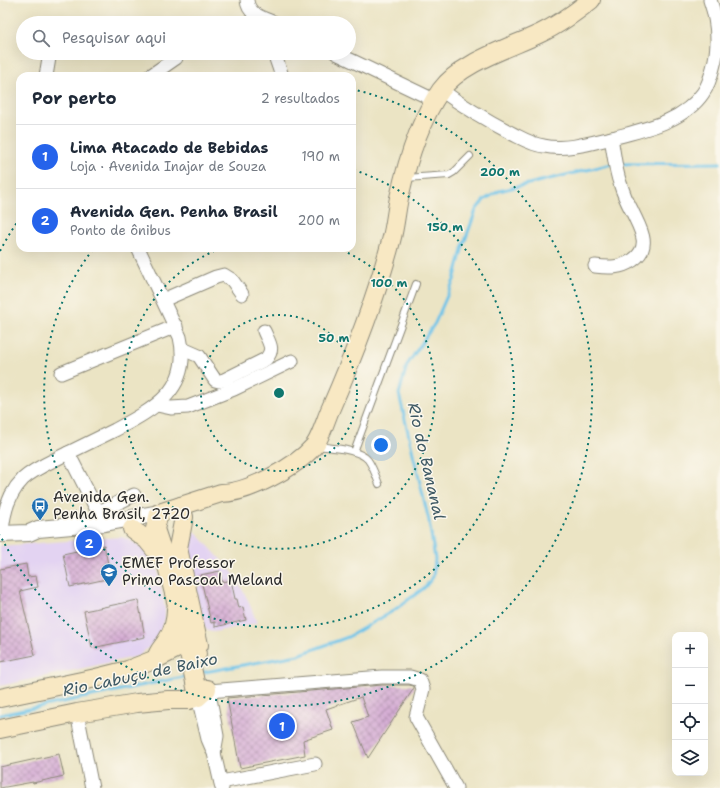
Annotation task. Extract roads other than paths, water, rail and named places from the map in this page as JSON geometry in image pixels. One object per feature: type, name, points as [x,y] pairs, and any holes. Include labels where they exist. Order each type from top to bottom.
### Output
[{"type":"main road","points":[[0,729],[77,713],[137,703],[168,700],[189,700],[204,690],[174,562],[157,535],[155,529],[158,519],[188,512],[221,493],[232,493],[260,482],[292,465],[315,445],[351,360],[377,292],[392,238],[404,178],[419,132],[438,95],[448,81],[471,65],[544,32],[591,0]]},
{"type":"main road","points":[[156,659],[158,651],[167,640],[171,631],[175,616],[176,602],[174,562],[188,512]]},
{"type":"main road","points":[[132,529],[174,562]]},
{"type":"main road","points":[[176,602],[188,648]]},
{"type":"main road","points":[[0,698],[128,670],[156,659],[180,647],[188,648],[195,652],[199,665]]},
{"type":"street","points":[[247,0],[249,9],[258,16]]},
{"type":"street","points":[[353,60],[465,107],[490,122],[533,144],[566,147],[612,143],[640,130],[672,119],[696,102],[704,92],[716,60],[719,44],[718,28],[710,0]]},
{"type":"street","points":[[47,72],[49,60]]},
{"type":"street","points":[[156,72],[173,60]]},
{"type":"street","points":[[276,60],[281,72]]},
{"type":"street","points":[[595,266],[607,268],[619,267],[629,263],[637,258],[644,241],[642,232],[625,198],[619,181],[612,143]]},
{"type":"street","points":[[140,252],[176,326],[183,349],[182,366],[178,377],[167,395],[157,405],[130,422],[36,469],[24,478],[16,487],[6,508],[1,534],[29,533],[38,536],[132,529],[158,519]]},
{"type":"street","points":[[163,300],[216,276],[224,275],[232,280],[242,294]]},
{"type":"street","points":[[61,373],[176,326]]},
{"type":"street","points":[[183,349],[199,356],[215,380],[224,380],[266,360],[271,350],[264,331]]},
{"type":"street","points":[[157,405],[179,408],[188,407],[234,389],[292,361]]},
{"type":"street","points":[[68,453],[96,508],[99,510],[103,510],[134,494]]},
{"type":"street","points":[[29,533],[38,529],[158,519]]},
{"type":"street","points":[[315,764],[222,785],[214,753],[208,738],[204,690],[382,677],[410,677],[420,680],[423,689],[416,717],[456,788]]},
{"type":"street","points":[[77,713],[92,788]]},
{"type":"lane","points":[[404,178],[449,175],[470,156]]},
{"type":"lane","points":[[354,452],[416,284]]},
{"type":"lane","points":[[315,445],[362,454],[368,460],[379,484]]},
{"type":"waterway","name":"Rio do Bananal","points":[[618,164],[720,163]]},
{"type":"waterway","name":"Rio do Bananal","points":[[199,673],[298,655],[348,637],[393,611],[424,588],[433,577],[435,559],[429,521],[399,394],[407,365],[435,323],[454,280],[463,246],[476,210],[484,200],[499,191],[612,164]]},
{"type":"waterway","name":"Rio Cabuçu de Baixo","points":[[0,715],[188,676]]},
{"type":"place","name":"Avenida Gen. Penha Brasil, 2720","points":[[40,521]]},
{"type":"place","name":"Avenida Gen. Penha Brasil","points":[[89,543]]},
{"type":"place","name":"EMEF Professor Primo Pascoal Meland","points":[[109,587]]},
{"type":"place","name":"Lima Atacado de Bebidas","points":[[282,726]]}]
